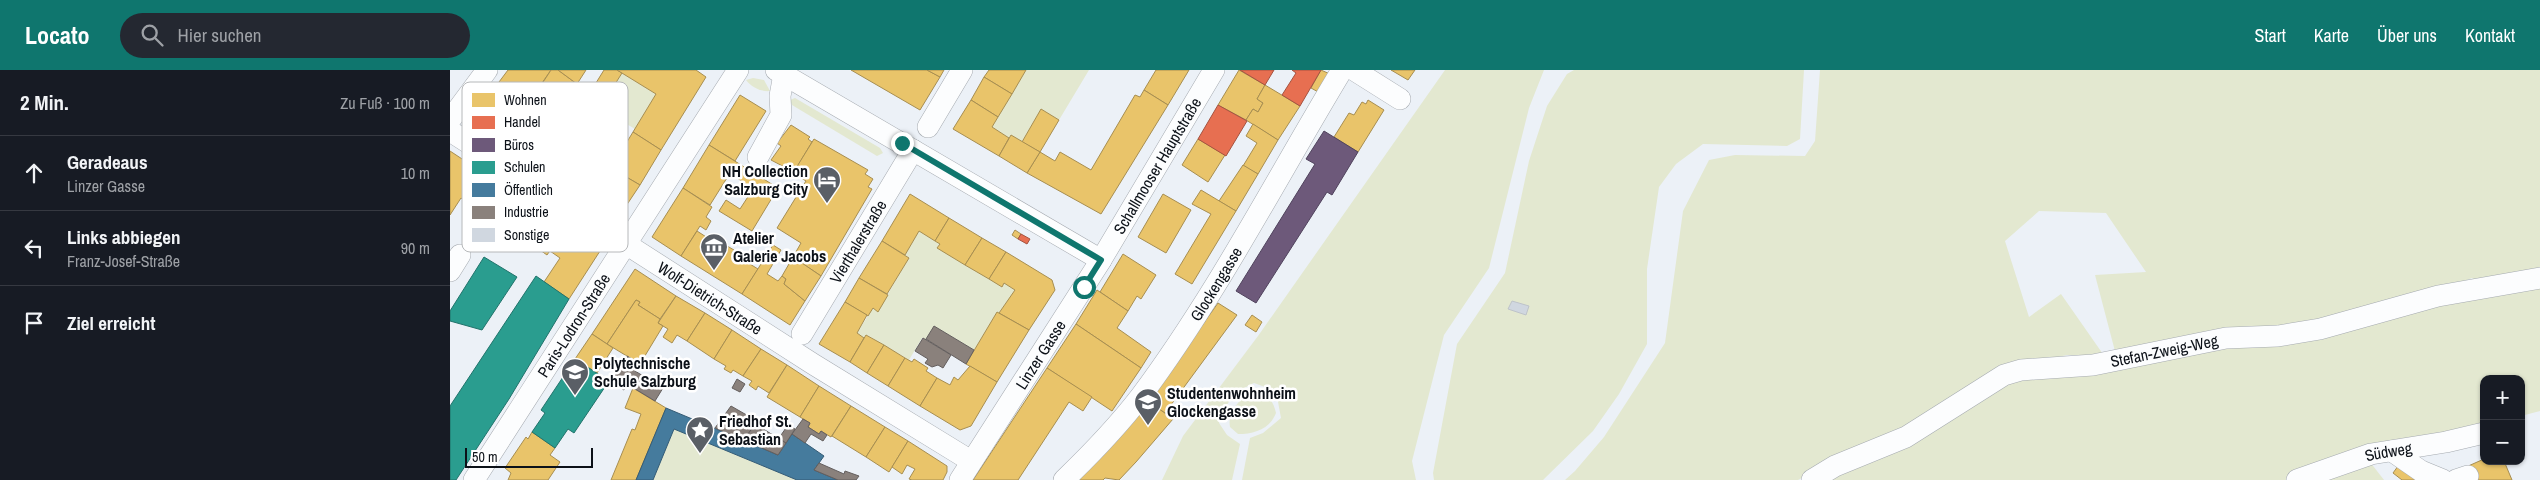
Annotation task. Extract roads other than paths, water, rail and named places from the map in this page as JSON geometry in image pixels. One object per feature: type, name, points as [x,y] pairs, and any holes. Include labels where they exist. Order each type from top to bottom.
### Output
[{"type":"street","points":[[478,82],[487,70]]},
{"type":"street","name":"Paris-Lodron-Straße","points":[[628,242],[738,70]]},
{"type":"street","points":[[928,127],[962,70]]},
{"type":"street","name":"Schallmooser Hauptstraße","points":[[1101,260],[1214,70]]},
{"type":"street","name":"Glockengasse","points":[[1064,480],[1094,450],[1141,397],[1210,294],[1342,70]]},
{"type":"street","points":[[1354,70],[1400,99]]},
{"type":"street","points":[[780,72],[1101,260]]},
{"type":"street","points":[[758,157],[781,115],[780,72]]},
{"type":"street","points":[[450,120],[462,104]]},
{"type":"street","name":"Wolf-Dietrich-Straße","points":[[450,132],[462,140]]},
{"type":"street","name":"Vierthalerstraße","points":[[802,334],[913,150]]},
{"type":"street","name":"Wolf-Dietrich-Straße","points":[[628,245],[813,364],[979,456]]},
{"type":"street","name":"Paris-Lodron-Straße","points":[[481,478],[622,252]]},
{"type":"street","name":"Linzer Gasse","points":[[960,480],[979,456],[1101,260]]},
{"type":"street","name":"Stefan-Zweig-Weg","points":[[1812,480],[1835,466],[1906,437],[2004,375],[2021,370],[2093,365],[2226,338],[2278,336],[2311,331],[2350,322],[2438,296],[2540,278]]},
{"type":"street","name":"Südweg","points":[[2297,480],[2370,454],[2478,438]]},
{"type":"street","points":[[2392,450],[2421,471],[2443,480]]},
{"type":"place","name":"NH Collection Salzburg City","points":[[827,204]]},
{"type":"place","name":"Atelier Galerie Jacobs","points":[[714,271]]},
{"type":"place","name":"Polytechnische Schule Salzburg","points":[[575,396]]},
{"type":"place","name":"Studentenwohnheim Glockengasse","points":[[1148,426]]},
{"type":"place","name":"Friedhof St. Sebastian","points":[[700,454]]}]
